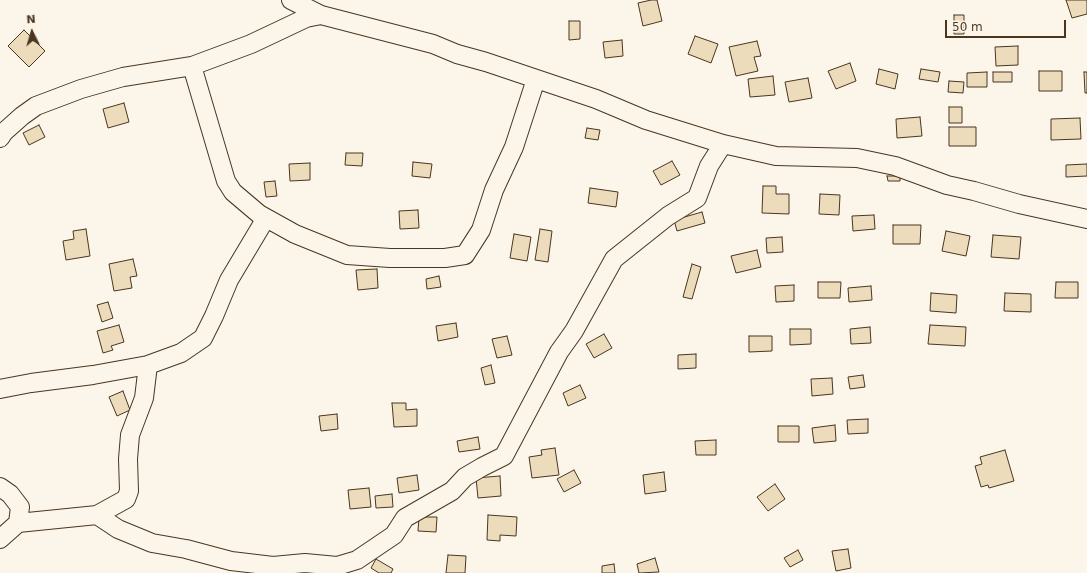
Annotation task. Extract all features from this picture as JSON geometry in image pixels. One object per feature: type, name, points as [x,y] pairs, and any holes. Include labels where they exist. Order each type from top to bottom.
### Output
[{"type":"street","points":[[291,0],[321,15],[433,44],[457,54],[596,99],[646,120],[723,144],[776,156],[857,158],[895,166],[947,185],[1018,204],[1087,219]]},
{"type":"street","points":[[0,138],[4,132],[22,116],[36,106],[81,89],[123,77],[192,66],[251,44],[306,18],[321,15]]},
{"type":"street","points":[[192,66],[226,181],[233,192],[266,218],[295,234],[347,255],[390,258],[445,258],[464,255],[481,230],[494,190],[514,147],[536,79]]},
{"type":"street","points":[[97,515],[118,529],[152,543],[186,549],[231,561],[273,566],[305,563],[337,566],[357,560],[394,535],[405,518],[452,491],[465,477],[504,456],[559,352],[574,331],[614,259],[668,216],[697,198],[709,166],[723,144]]},
{"type":"street","points":[[0,389],[148,365],[181,353],[203,338],[229,280],[266,218]]},
{"type":"street","points":[[0,539],[18,523],[97,515],[126,499],[129,492],[128,459],[130,435],[144,398],[148,365]]},
{"type":"street","points":[[0,487],[10,494],[20,507],[18,523]]},
{"type":"building","points":[[657,0],[662,21],[643,26],[638,3]]},
{"type":"building","points":[[1066,0],[1087,0],[1087,14],[1072,18]]},
{"type":"building","points":[[954,15],[964,15],[964,34],[954,34]]},
{"type":"building","points":[[569,21],[580,21],[580,39],[569,40]]},
{"type":"building","points":[[24,30],[45,51],[29,67],[8,46]]},
{"type":"building","points":[[695,36],[718,44],[711,63],[688,54]]},
{"type":"building","points":[[622,40],[623,56],[605,58],[603,42]]},
{"type":"building","points":[[757,41],[761,56],[754,57],[758,71],[736,76],[729,47]]},
{"type":"building","points":[[1018,46],[1018,65],[996,66],[995,47]]},
{"type":"building","points":[[850,63],[856,81],[836,89],[828,71]]},
{"type":"building","points":[[879,69],[898,74],[895,89],[876,84]]},
{"type":"building","points":[[921,69],[940,72],[938,82],[919,79]]},
{"type":"building","points":[[1039,71],[1062,71],[1062,91],[1039,91]]},
{"type":"building","points":[[987,72],[987,87],[967,87],[967,73]]},
{"type":"building","points":[[993,72],[1012,72],[1012,82],[993,82]]},
{"type":"building","points":[[1084,72],[1087,72],[1087,93],[1085,93]]},
{"type":"building","points":[[773,76],[775,95],[750,97],[748,79]]},
{"type":"building","points":[[808,78],[812,98],[789,102],[785,82]]},
{"type":"building","points":[[949,81],[964,82],[963,93],[948,92]]},
{"type":"building","points":[[124,103],[129,122],[108,128],[103,109]]},
{"type":"building","points":[[949,107],[962,107],[962,123],[949,123]]},
{"type":"building","points":[[920,117],[922,136],[897,138],[896,119]]},
{"type":"building","points":[[1080,118],[1081,139],[1051,140],[1051,119]]},
{"type":"building","points":[[39,125],[45,137],[29,145],[23,133]]},
{"type":"building","points":[[949,127],[976,127],[976,146],[949,146]]},
{"type":"building","points":[[587,128],[600,130],[598,140],[585,138]]},
{"type":"building","points":[[346,153],[363,153],[362,166],[345,165]]},
{"type":"building","points":[[672,161],[680,175],[661,185],[653,171]]},
{"type":"building","points":[[413,162],[432,164],[430,178],[412,176]]},
{"type":"building","points":[[310,163],[310,180],[290,181],[289,164]]},
{"type":"building","points":[[1087,164],[1087,176],[1066,177],[1066,165]]},
{"type":"building","points":[[887,176],[900,176],[900,181],[888,181]]},
{"type":"building","points":[[275,181],[277,196],[266,197],[264,182]]},
{"type":"building","points":[[763,186],[776,186],[776,194],[789,194],[789,214],[762,213]]},
{"type":"building","points":[[590,188],[618,192],[616,207],[588,203]]},
{"type":"building","points":[[820,194],[840,195],[839,215],[819,214]]},
{"type":"building","points":[[418,210],[419,228],[400,229],[399,211]]},
{"type":"building","points":[[702,212],[705,223],[677,231],[674,220]]},
{"type":"building","points":[[874,215],[875,229],[853,231],[852,216]]},
{"type":"building","points":[[893,225],[921,225],[920,244],[893,244]]},
{"type":"building","points":[[86,229],[90,256],[66,260],[63,241],[74,239],[73,231]]},
{"type":"building","points":[[540,229],[552,231],[548,262],[535,260]]},
{"type":"building","points":[[946,231],[970,236],[966,256],[942,251]]},
{"type":"building","points":[[514,234],[531,237],[527,261],[510,258]]},
{"type":"building","points":[[993,235],[1021,237],[1019,259],[991,257]]},
{"type":"building","points":[[782,237],[783,252],[767,253],[766,238]]},
{"type":"building","points":[[757,250],[761,267],[736,273],[731,256]]},
{"type":"building","points":[[133,259],[137,276],[130,277],[132,288],[114,291],[109,264]]},
{"type":"building","points":[[692,264],[701,267],[692,299],[683,297]]},
{"type":"building","points":[[377,269],[378,288],[358,290],[356,270]]},
{"type":"building","points":[[439,276],[441,287],[427,289],[426,279]]},
{"type":"building","points":[[818,282],[841,282],[840,298],[818,298]]},
{"type":"building","points":[[1056,282],[1078,282],[1078,298],[1055,298]]},
{"type":"building","points":[[794,285],[794,301],[776,302],[775,286]]},
{"type":"building","points":[[871,286],[872,300],[849,302],[848,288]]},
{"type":"building","points":[[931,293],[957,295],[956,313],[930,311]]},
{"type":"building","points":[[1005,293],[1031,294],[1031,312],[1004,311]]},
{"type":"building","points":[[108,302],[113,318],[102,322],[97,305]]},
{"type":"building","points":[[456,323],[458,337],[438,341],[436,326]]},
{"type":"building","points":[[119,325],[124,342],[111,346],[113,350],[103,353],[97,331]]},
{"type":"building","points":[[930,325],[966,327],[965,346],[928,344]]},
{"type":"building","points":[[870,327],[871,343],[851,344],[850,329]]},
{"type":"building","points":[[790,329],[811,329],[811,344],[790,345]]},
{"type":"building","points":[[604,334],[612,348],[594,358],[586,344]]},
{"type":"building","points":[[507,336],[512,355],[497,358],[492,339]]},
{"type":"building","points":[[749,336],[772,336],[772,351],[749,352]]},
{"type":"building","points":[[696,354],[696,368],[678,369],[678,355]]},
{"type":"building","points":[[491,365],[495,383],[485,385],[481,368]]},
{"type":"building","points":[[863,375],[865,387],[850,389],[848,377]]},
{"type":"building","points":[[832,378],[833,394],[812,396],[811,379]]},
{"type":"building","points":[[580,385],[586,398],[568,406],[563,393]]},
{"type":"building","points":[[123,391],[130,410],[117,416],[109,397]]},
{"type":"building","points":[[392,403],[406,403],[406,410],[417,409],[417,426],[394,427]]},
{"type":"building","points":[[337,414],[338,429],[321,431],[319,416]]},
{"type":"building","points":[[868,419],[868,433],[848,434],[847,420]]},
{"type":"building","points":[[835,425],[836,441],[814,443],[812,428]]},
{"type":"building","points":[[778,426],[799,426],[799,442],[778,442]]},
{"type":"building","points":[[478,437],[480,449],[459,452],[457,441]]},
{"type":"building","points":[[716,440],[716,455],[696,455],[695,441]]},
{"type":"building","points":[[555,448],[559,475],[532,478],[529,457],[542,455],[541,450]]},
{"type":"building","points":[[1005,450],[1014,481],[989,488],[988,485],[981,487],[975,466],[982,464],[980,457]]},
{"type":"building","points":[[574,470],[581,483],[564,492],[557,479]]},
{"type":"building","points":[[664,472],[666,491],[645,494],[643,475]]},
{"type":"building","points":[[417,475],[419,490],[399,493],[397,478]]},
{"type":"building","points":[[500,476],[501,496],[478,498],[476,478]]},
{"type":"building","points":[[775,484],[785,499],[768,511],[757,497]]},
{"type":"building","points":[[369,488],[371,507],[350,509],[348,490]]},
{"type":"building","points":[[392,494],[393,507],[376,508],[375,496]]},
{"type":"building","points":[[488,515],[517,517],[516,536],[500,535],[500,541],[487,540]]},
{"type":"building","points":[[419,517],[437,517],[436,532],[418,531]]},
{"type":"building","points":[[848,549],[851,568],[836,571],[832,551]]},
{"type":"building","points":[[798,550],[803,560],[790,567],[784,558]]},
{"type":"building","points":[[448,555],[466,556],[465,573],[446,573]]},
{"type":"building","points":[[655,558],[659,572],[639,573],[637,564]]},
{"type":"building","points":[[376,559],[393,569],[391,573],[379,573],[371,568]]},
{"type":"building","points":[[614,564],[615,573],[602,573],[602,566]]}]
